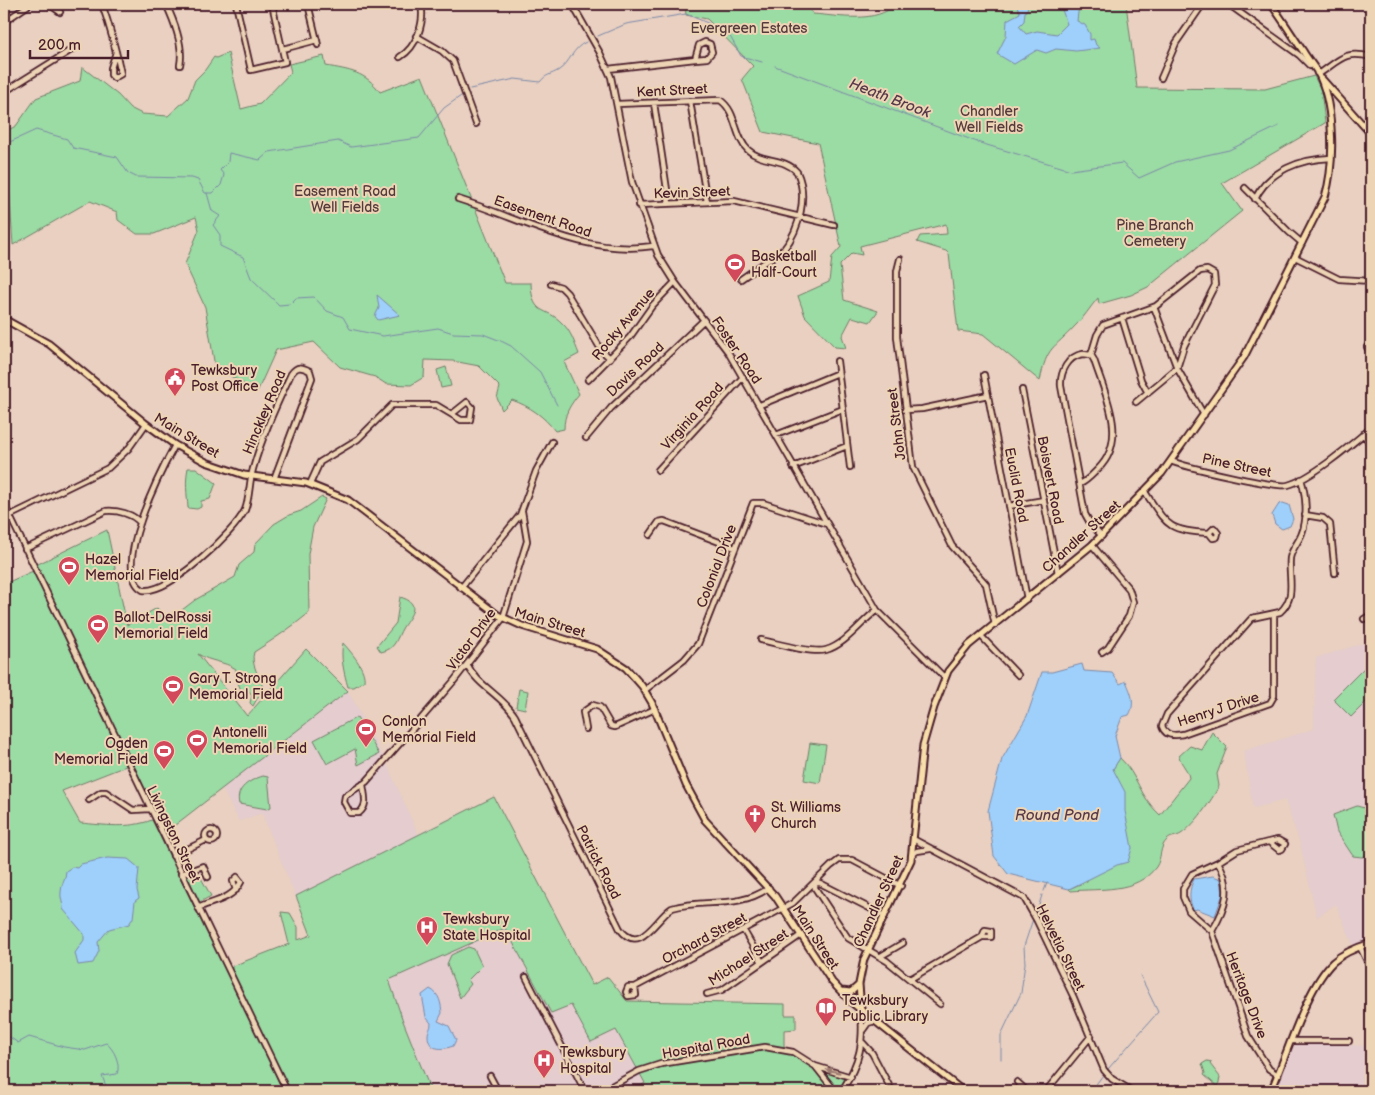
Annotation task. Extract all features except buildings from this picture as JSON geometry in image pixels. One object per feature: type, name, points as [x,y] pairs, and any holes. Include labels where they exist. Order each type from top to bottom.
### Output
[{"type":"main road","name":"Chandler Street","points":[[861,1010],[860,984],[868,948],[901,886],[912,856],[922,750],[945,678],[960,654],[1102,536],[1145,492],[1171,461],[1244,357],[1325,197],[1330,179],[1331,158],[1327,102],[1319,74],[1271,4]]},
{"type":"main road","points":[[1319,74],[1371,134]]},
{"type":"main road","points":[[1327,102],[1330,98],[1337,96]]},
{"type":"main road","name":"Main Street","points":[[4,319],[49,344],[146,424],[175,445],[214,465],[251,475],[310,484],[335,493],[355,504],[502,618],[597,649],[626,668],[645,690],[655,709],[686,785],[698,808],[714,831],[768,888],[784,908],[839,990],[861,1010],[963,1091]]},
{"type":"main road","points":[[1271,1091],[1312,993],[1326,971],[1338,958],[1371,943]]},
{"type":"main road","points":[[839,990],[851,992],[860,984]]},
{"type":"street","points":[[4,22],[30,4]]},
{"type":"street","points":[[49,4],[60,12]]},
{"type":"street","points":[[102,4],[116,52],[121,75],[114,78],[111,75],[111,69],[116,52]]},
{"type":"street","points":[[166,4],[174,22],[180,48],[180,65]]},
{"type":"street","points":[[236,4],[251,70],[286,62],[272,4]]},
{"type":"street","points":[[282,49],[317,43],[308,4]]},
{"type":"street","points":[[400,57],[408,50],[416,36],[422,19],[421,4]]},
{"type":"street","points":[[573,6],[581,4]]},
{"type":"street","points":[[1161,78],[1176,44],[1203,4]]},
{"type":"street","points":[[1228,4],[1290,48],[1319,74],[1348,55],[1359,54],[1371,57]]},
{"type":"street","name":"Foster Road","points":[[573,6],[608,69],[617,104],[632,182],[653,246],[675,282],[728,352],[876,610],[945,678]]},
{"type":"street","points":[[416,36],[442,51],[453,61],[476,124]]},
{"type":"street","points":[[1290,48],[1296,41]]},
{"type":"street","points":[[608,69],[695,59],[710,56],[711,45],[705,42],[699,45],[695,59]]},
{"type":"street","points":[[5,90],[76,46]]},
{"type":"street","name":"Kent Street","points":[[617,104],[716,99],[723,102],[748,150],[757,156],[781,162],[794,168],[801,184],[802,203],[792,238],[784,249],[742,279]]},
{"type":"street","points":[[690,101],[707,202]]},
{"type":"street","points":[[654,103],[669,203]]},
{"type":"street","points":[[1254,199],[1264,184],[1297,162],[1331,158]]},
{"type":"street","points":[[1244,188],[1302,243]]},
{"type":"street","name":"Easement Road","points":[[458,199],[582,244],[625,248],[653,246]]},
{"type":"street","name":"Kevin Street","points":[[639,205],[744,202],[834,225]]},
{"type":"street","points":[[1295,258],[1336,278],[1349,281],[1371,281]]},
{"type":"street","name":"John Street","points":[[900,259],[897,271],[897,337],[912,462],[915,473],[952,546],[986,584],[995,625]]},
{"type":"street","points":[[1080,484],[1087,480],[1105,462],[1114,437],[1110,411],[1091,355],[1101,327],[1154,307],[1200,271],[1207,270],[1215,275],[1215,285],[1184,346],[1177,368],[1136,402]]},
{"type":"street","name":"Rocky Avenue","points":[[588,380],[630,337],[663,294],[675,282]]},
{"type":"street","points":[[551,284],[564,290],[602,351],[610,358]]},
{"type":"street","points":[[1154,307],[1177,368],[1204,415]]},
{"type":"street","points":[[1122,318],[1148,393]]},
{"type":"street","name":"Davis Road","points":[[586,438],[610,408],[704,320]]},
{"type":"street","points":[[1371,342],[1367,347],[1371,353]]},
{"type":"street","points":[[1091,355],[1079,354],[1071,359],[1061,378],[1061,390],[1086,517],[1102,536]]},
{"type":"street","points":[[837,361],[850,467]]},
{"type":"street","name":"Hinckley Road","points":[[251,475],[258,450],[287,382],[294,370],[300,367],[310,371],[312,378],[274,478]]},
{"type":"street","points":[[760,405],[838,373]]},
{"type":"street","name":"Euclid Road","points":[[984,375],[1027,599]]},
{"type":"street","name":"Virginia Road","points":[[658,470],[743,377]]},
{"type":"street","name":"Boisvert Road","points":[[1022,390],[1058,573]]},
{"type":"street","points":[[905,410],[922,409],[988,395]]},
{"type":"street","points":[[310,484],[320,462],[358,439],[392,405],[436,405],[460,420],[470,420],[472,407],[467,402],[452,414]]},
{"type":"street","points":[[776,435],[843,410]]},
{"type":"street","points":[[9,516],[108,468],[129,448],[146,424]]},
{"type":"street","name":"Pine Street","points":[[1171,461],[1277,485],[1288,485],[1301,479],[1371,428]]},
{"type":"street","points":[[1363,434],[1371,444]]},
{"type":"street","points":[[461,588],[505,536],[522,511],[536,471],[552,442]]},
{"type":"street","points":[[175,445],[153,489],[133,547],[134,574],[139,587],[149,591],[165,584],[204,556],[237,522],[247,505],[251,475]]},
{"type":"street","points":[[793,467],[848,446]]},
{"type":"street","points":[[1274,614],[1282,610],[1290,597],[1291,555],[1302,534],[1305,515],[1301,479]]},
{"type":"street","points":[[1145,492],[1171,527],[1182,532],[1209,533]]},
{"type":"street","points":[[1009,506],[1044,500]]},
{"type":"street","name":"Colonial Drive","points":[[645,690],[684,660],[698,644],[751,505],[756,502],[827,524]]},
{"type":"street","name":"Livingston Street","points":[[4,504],[287,1091]]},
{"type":"street","points":[[25,549],[106,511],[118,512],[136,518],[140,523]]},
{"type":"street","name":"Victor Drive","points":[[363,784],[366,799],[363,810],[359,813],[350,812],[344,805],[345,796],[363,784],[386,759],[467,664],[502,618],[527,542],[522,511]]},
{"type":"street","points":[[1305,515],[1323,518],[1330,524],[1335,573]]},
{"type":"street","points":[[650,535],[657,524],[664,520],[735,548]]},
{"type":"street","points":[[1092,545],[1129,589],[1133,602],[1129,616],[1108,648],[1102,652]]},
{"type":"street","points":[[761,640],[815,651],[826,650],[841,642],[876,610]]},
{"type":"street","name":"Henry J Drive","points":[[1274,614],[1274,696],[1270,703],[1183,734],[1172,735],[1165,732],[1162,722],[1167,714],[1240,631],[1256,616],[1274,614]]},
{"type":"street","points":[[1364,619],[1371,615]]},
{"type":"street","points":[[981,636],[1018,675]]},
{"type":"street","name":"Patrick Road","points":[[467,664],[475,676],[504,701],[515,716],[620,930],[627,937],[635,939],[644,937],[672,908],[736,902],[756,895],[768,888]]},
{"type":"street","points":[[586,729],[583,712],[593,705],[600,707],[611,726],[615,727],[655,709]]},
{"type":"street","points":[[89,800],[101,792],[106,792],[133,810],[150,810]]},
{"type":"street","points":[[173,856],[206,840]]},
{"type":"street","name":"Helvetia Street","points":[[915,840],[1024,898],[1044,934],[1107,1073],[1132,1091]]},
{"type":"street","points":[[1218,862],[1225,876],[1227,895],[1223,912],[1212,931],[1188,911],[1183,897],[1183,889],[1192,874],[1218,862],[1237,850],[1268,842]]},
{"type":"street","points":[[912,856],[917,851],[931,849]]},
{"type":"street","name":"Orchard Street","points":[[635,987],[744,931],[793,903],[815,884],[834,863],[848,860],[857,862],[901,886]]},
{"type":"street","points":[[182,874],[203,866],[208,877]]},
{"type":"street","points":[[885,916],[820,883],[815,884],[815,888],[844,934],[853,942],[881,956],[940,1004]]},
{"type":"street","points":[[198,908],[227,897],[236,890]]},
{"type":"street","points":[[744,931],[762,962]]},
{"type":"street","name":"Heritage Drive","points":[[1212,931],[1244,1026],[1253,1044],[1267,1064],[1279,1073]]},
{"type":"street","name":"Michael Street","points":[[707,994],[722,990],[801,936]]},
{"type":"street","points":[[910,979],[982,937]]},
{"type":"street","points":[[881,956],[903,943]]},
{"type":"street","points":[[1360,947],[1371,969]]},
{"type":"street","points":[[526,977],[585,1091]]},
{"type":"street","name":"Chandler Street","points":[[842,1091],[850,1077],[863,1043],[861,1010]]},
{"type":"street","points":[[863,1030],[868,1023],[875,1021]]},
{"type":"street","points":[[1046,1091],[1091,1036]]},
{"type":"street","points":[[1292,1040],[1349,1041]]},
{"type":"street","points":[[863,1043],[872,1053],[892,1091]]},
{"type":"street","name":"Hospital Road","points":[[602,1091],[611,1089],[639,1071],[660,1064],[765,1048],[793,1052],[815,1066],[850,1077]]},
{"type":"street","name":"Hospital Road","points":[[815,1066],[835,1091]]},
{"type":"street","points":[[490,1076],[497,1091]]},
{"type":"street","points":[[1016,1082],[1026,1091]]},
{"type":"shaded area","points":[[1371,641],[1371,886],[1362,890],[1371,913],[1371,939],[1353,945],[1336,904],[1317,917],[1300,843],[1285,800],[1253,808],[1244,751],[1314,729],[1316,658]]},
{"type":"shaded area","name":"Tewksbury State Hospital","points":[[348,691],[384,758],[418,834],[494,797],[592,985],[608,977],[627,1001],[785,1004],[784,1046],[817,1064],[838,1091],[291,1091],[230,967],[311,935],[262,813],[239,821],[222,788]]},
{"type":"shaded area","points":[[1295,1044],[1371,1046],[1371,1091],[1275,1091]]},
{"type":"green space","name":"Chandler Well Fields","points":[[685,4],[805,4],[813,14],[857,17],[878,14],[896,4],[1126,4],[1137,88],[1265,89],[1314,76],[1321,90],[1325,123],[1222,183],[1242,211],[1148,287],[1131,295],[1099,304],[1098,298],[1078,323],[1048,354],[1040,381],[983,334],[958,331],[949,254],[946,251],[917,242],[920,236],[947,234],[946,224],[860,246],[862,255],[852,253],[840,265],[844,300],[878,311],[870,322],[852,317],[842,336],[846,348],[835,347],[805,316],[798,296],[829,282],[832,257],[841,247],[818,143],[763,132],[742,79],[753,66],[707,19],[686,15]]},
{"type":"green space","name":"Easement Road Well Fields","points":[[228,53],[241,109],[260,104],[291,72],[289,64],[324,56],[326,66],[363,76],[375,85],[380,92],[422,76],[505,283],[531,283],[532,294],[537,306],[565,326],[576,345],[579,354],[564,362],[579,394],[568,410],[564,429],[555,431],[536,412],[512,400],[502,410],[497,398],[500,387],[479,366],[453,361],[425,360],[424,377],[411,385],[386,384],[375,377],[340,367],[314,342],[276,350],[258,390],[251,388],[215,367],[205,307],[185,264],[199,230],[196,217],[154,234],[137,234],[118,220],[117,212],[90,201],[13,245],[9,185],[4,184],[4,132],[16,126],[36,98],[80,81],[82,67],[118,95],[130,108],[142,114],[168,116],[188,98],[195,80],[214,57],[216,58]]},
{"type":"green space","points":[[446,367],[451,386],[441,388],[437,370]]},
{"type":"green space","points":[[188,468],[196,468],[216,483],[210,499],[201,501],[201,507],[197,509],[188,508],[186,483]]},
{"type":"green space","points":[[322,497],[326,499],[313,527],[308,554],[309,613],[254,652],[254,666],[263,688],[253,706],[250,703],[252,695],[249,691],[241,690],[236,677],[236,669],[198,654],[247,716],[306,649],[348,691],[166,832],[36,565],[107,530],[127,625],[157,608],[169,620],[195,600],[235,577],[239,565],[254,552],[255,544],[274,524],[289,515],[301,511]]},
{"type":"green space","points":[[33,571],[126,766],[62,791],[80,823],[134,825],[152,820],[206,931],[217,949],[283,1091],[4,1091],[4,584]]},
{"type":"green space","points":[[400,597],[411,603],[413,610],[393,646],[381,652],[377,646],[396,623]]},
{"type":"green space","points":[[343,643],[363,671],[364,681],[354,687],[348,687],[345,676],[342,659]]},
{"type":"green space","points":[[1371,661],[1371,697],[1351,717],[1333,699]]},
{"type":"green space","points":[[519,689],[528,691],[525,709],[516,707]]},
{"type":"green space","points":[[357,717],[379,754],[358,765],[355,749],[327,764],[314,740]]},
{"type":"green space","points":[[1212,732],[1227,747],[1217,774],[1219,786],[1197,819],[1181,834],[1170,838],[1164,843],[1156,867],[1148,876],[1128,886],[1071,891],[1069,889],[1087,881],[1113,769],[1120,758],[1131,771],[1147,800],[1160,815],[1189,778],[1179,756],[1190,746],[1202,750]]},
{"type":"green space","points":[[810,743],[826,745],[820,783],[804,780]]},
{"type":"green space","points":[[263,776],[268,777],[271,807],[267,809],[239,804],[238,798],[241,789],[249,782]]},
{"type":"green space","name":"Tewksbury State Hospital","points":[[494,797],[592,985],[608,977],[627,1001],[785,1004],[785,1015],[796,1015],[796,1029],[784,1030],[784,1046],[817,1064],[849,1073],[838,1091],[640,1091],[638,1088],[645,1083],[616,1030],[591,1042],[571,1005],[551,1013],[505,928],[389,980],[431,1091],[291,1091],[258,1029],[230,967],[289,944],[281,912],[290,913],[298,927],[298,940],[311,935],[296,896]]},
{"type":"green space","points":[[1357,806],[1371,810],[1371,854],[1362,857],[1353,856],[1337,832],[1333,815]]},
{"type":"green space","points":[[196,869],[211,896],[198,903],[185,875]]},
{"type":"green space","points":[[468,947],[474,949],[482,966],[468,980],[471,984],[460,998],[447,964],[451,955]]},
{"type":"green space","points":[[1207,1061],[1212,1062],[1210,1064],[1220,1077],[1218,1087],[1204,1075],[1202,1064]]},
{"type":"water","points":[[1016,4],[1025,4],[1028,8],[1025,12],[1024,21],[1019,26],[1026,34],[1037,31],[1057,34],[1067,24],[1060,4],[1079,4],[1077,21],[1085,25],[1090,34],[1090,40],[1094,39],[1096,45],[1100,48],[1076,51],[1056,49],[1046,53],[1037,50],[1014,64],[997,54],[1006,36],[1007,20],[1020,13]]},
{"type":"water","points":[[377,295],[400,315],[378,320],[375,316],[379,308]]},
{"type":"water","points":[[1279,504],[1289,505],[1293,519],[1290,526],[1282,529],[1275,524],[1272,515]]},
{"type":"water","name":"Round Pond","points":[[1082,664],[1084,671],[1112,673],[1120,684],[1126,681],[1131,694],[1131,711],[1129,715],[1122,717],[1115,736],[1120,758],[1113,769],[1125,792],[1125,811],[1132,848],[1128,862],[1117,865],[1069,889],[1008,874],[994,856],[988,811],[1002,759],[1027,716],[1042,672],[1052,672]]},
{"type":"water","points":[[107,858],[128,859],[139,868],[137,890],[139,898],[135,901],[133,918],[129,924],[109,929],[98,942],[99,951],[93,963],[78,965],[75,953],[84,940],[84,934],[63,909],[61,896],[66,871],[72,867],[77,868],[81,864]]},
{"type":"water","points":[[1213,876],[1221,879],[1223,894],[1215,916],[1197,909],[1194,910],[1190,899],[1190,891],[1194,879]]},
{"type":"water","points":[[430,989],[438,996],[440,1003],[442,1013],[438,1021],[449,1026],[456,1040],[453,1046],[437,1048],[430,1044],[428,1033],[431,1023],[426,1017],[422,995]]},
{"type":"waterway","name":"Heath Brook","points":[[598,36],[626,24],[686,14],[727,31],[741,56],[762,62]]},
{"type":"waterway","name":"Heath Brook","points":[[470,89],[515,79],[540,82],[563,67],[578,48],[586,42]]},
{"type":"waterway","name":"Heath Brook","points":[[775,66],[980,143],[1071,170],[1122,163],[1139,178],[1175,162],[1229,150],[1279,126]]},
{"type":"waterway","name":"Heath Brook","points":[[4,143],[36,130],[67,139],[73,148],[117,157],[128,173],[136,177],[192,178],[198,180],[205,193],[213,193],[221,185],[224,175],[220,170],[228,162],[229,153],[260,160],[269,152],[338,141],[351,147],[419,138],[444,108],[461,96]]},
{"type":"waterway","points":[[207,193],[212,211],[220,216],[213,225],[220,235],[220,246],[243,257],[251,278],[279,305],[290,304],[296,298],[314,297],[327,311],[343,317],[350,329],[383,336],[438,328],[453,333],[483,334],[511,346],[540,372],[557,405]]},
{"type":"waterway","points":[[1044,891],[1047,883]]},
{"type":"waterway","points":[[1037,912],[1042,895]]},
{"type":"waterway","points":[[1001,1059],[1001,1035],[1021,993],[1025,963],[1024,946],[1033,919]]},
{"type":"waterway","points":[[1108,1069],[1158,1012],[1140,975]]},
{"type":"waterway","points":[[4,1015],[7,1035],[18,1043],[29,1037],[64,1047],[85,1050],[106,1043],[114,1053],[118,1066],[117,1074],[102,1076],[108,1091]]},
{"type":"waterway","points":[[1091,1091],[1103,1075]]},
{"type":"place","name":"Basketball Half-Court","points":[[735,283]]},
{"type":"place","name":"Tewksbury Post Office","points":[[175,397]]},
{"type":"place","name":"Hazel Memorial Field","points":[[69,586]]},
{"type":"place","name":"Ballot-DelRossi Memorial Field","points":[[98,644]]},
{"type":"place","name":"Gary T. Strong Memorial Field","points":[[173,705]]},
{"type":"place","name":"Conlon Memorial Field","points":[[366,748]]},
{"type":"place","name":"Antonelli Memorial Field","points":[[197,759]]},
{"type":"place","name":"Ogden Memorial Field","points":[[164,770]]},
{"type":"place","name":"St. Williams Church","points":[[755,834]]},
{"type":"place","name":"Tewksbury State Hospital","points":[[427,946]]},
{"type":"place","name":"Tewksbury Public Library","points":[[826,1027]]},
{"type":"place","name":"Tewksbury Hospital","points":[[544,1079]]},
{"type":"park label","name":"Evergreen Estates","points":[[749,28]]},
{"type":"park label","name":"Pine Branch Cemetery","points":[[1155,234]]}]
